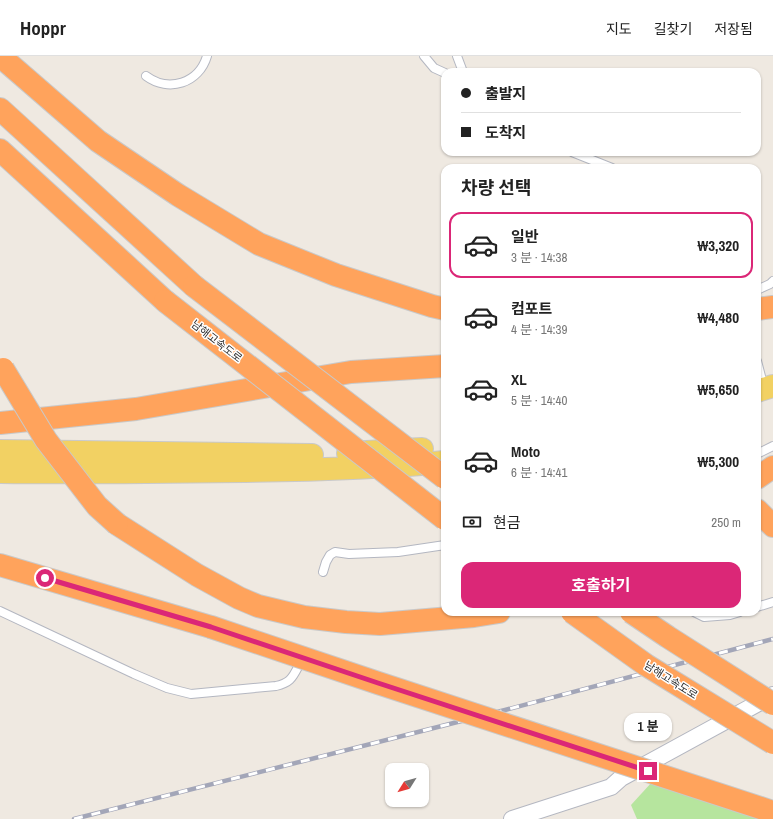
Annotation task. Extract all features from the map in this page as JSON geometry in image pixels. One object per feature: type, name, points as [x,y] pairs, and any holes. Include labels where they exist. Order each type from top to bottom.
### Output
[{"type":"highway","points":[[0,56],[98,141],[178,195],[259,244],[336,275],[441,308]]},
{"type":"highway","points":[[0,109],[194,286],[441,475]]},
{"type":"highway","name":"남해고속도로","points":[[0,150],[166,301],[441,516]]},
{"type":"highway","points":[[761,308],[773,307]]},
{"type":"highway","points":[[1,366],[46,440],[97,506],[118,524],[197,575],[239,598],[258,606],[304,617],[346,622],[380,624],[474,616]]},
{"type":"highway","points":[[0,423],[136,410],[351,372],[441,366]]},
{"type":"highway","points":[[761,476],[773,468]]},
{"type":"highway","points":[[761,514],[773,526]]},
{"type":"highway","points":[[0,565],[211,627],[773,812]]},
{"type":"highway","name":"남해고속도로","points":[[578,616],[646,665],[773,743]]},
{"type":"highway","points":[[637,616],[773,704]]},
{"type":"main road","points":[[0,451],[316,455],[441,447]]},
{"type":"main road","points":[[0,472],[87,473],[323,470],[441,462]]},
{"type":"street","points":[[512,819],[610,787],[621,778],[773,695]]},
{"type":"lane","points":[[146,76],[154,82],[163,84],[186,81],[193,78],[200,71],[207,56]]},
{"type":"lane","points":[[424,56],[434,68],[441,71]]},
{"type":"lane","points":[[457,56],[462,68]]},
{"type":"lane","points":[[582,156],[602,164]]},
{"type":"lane","points":[[761,288],[773,281]]},
{"type":"lane","points":[[761,378],[765,394]]},
{"type":"lane","points":[[761,452],[773,446]]},
{"type":"lane","points":[[324,572],[326,562],[330,555],[335,552],[350,554],[398,552],[441,547]]},
{"type":"lane","points":[[761,606],[773,602]]},
{"type":"lane","points":[[0,611],[134,674],[167,688],[191,694],[286,684],[293,677],[298,667]]},
{"type":"green space","points":[[652,782],[764,819],[637,819],[631,805]]},
{"type":"railway","points":[[74,819],[505,710],[773,639]]},
{"type":"route","points":[[45,578],[211,627],[648,771]]}]
